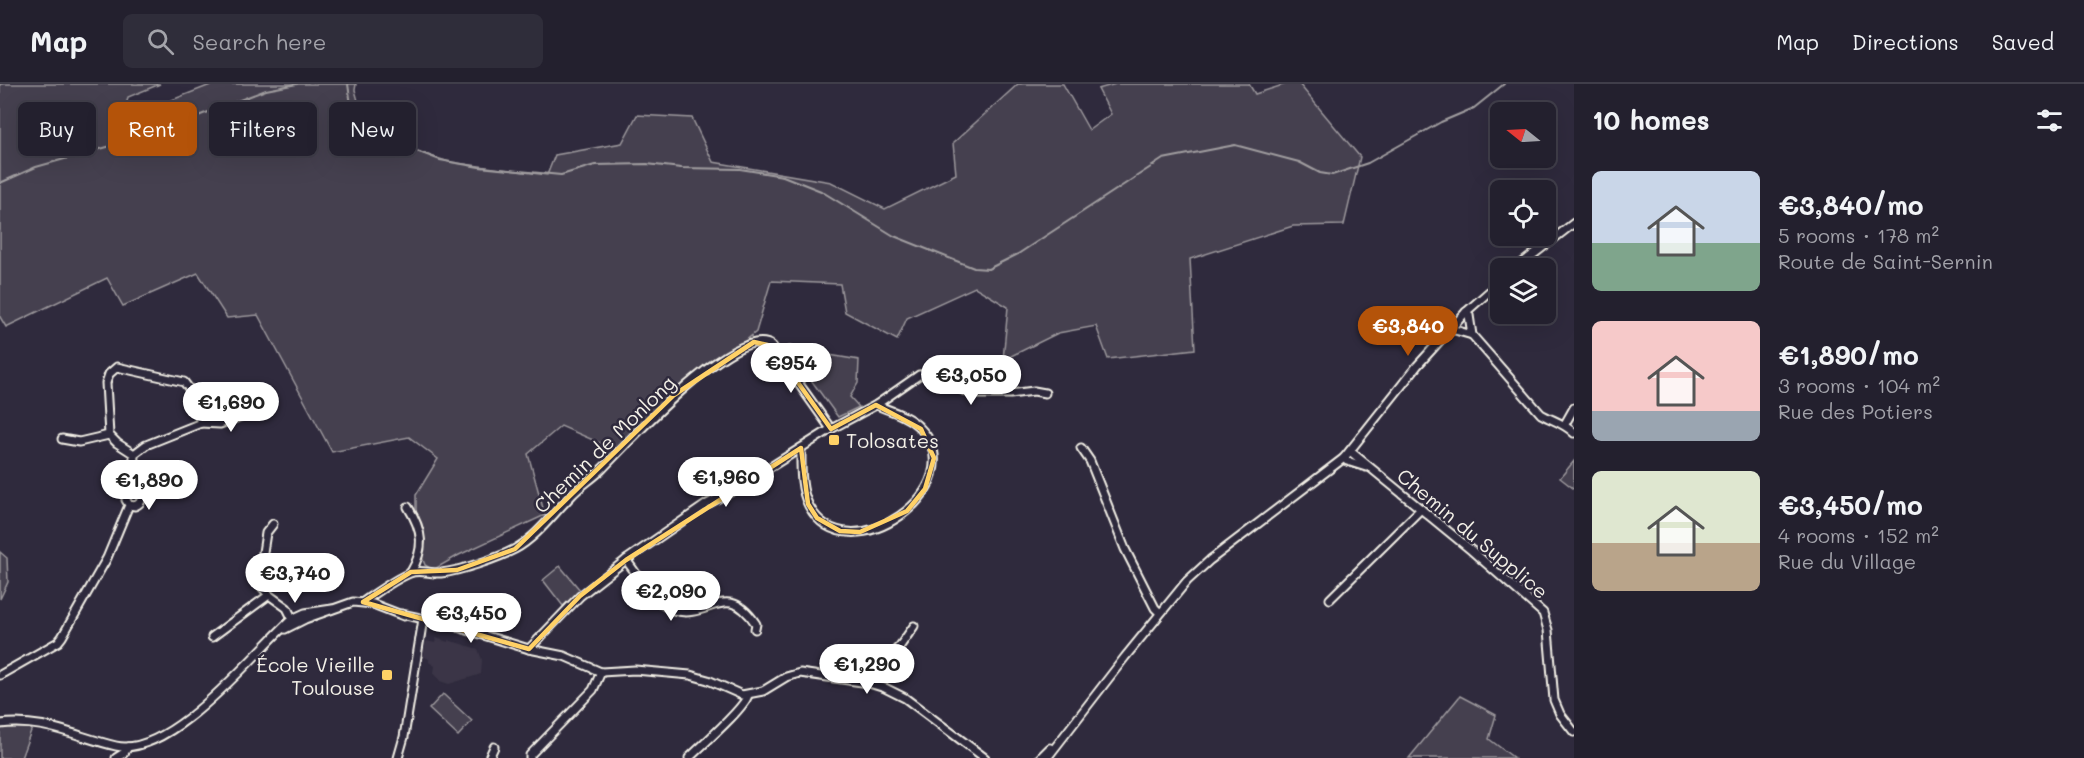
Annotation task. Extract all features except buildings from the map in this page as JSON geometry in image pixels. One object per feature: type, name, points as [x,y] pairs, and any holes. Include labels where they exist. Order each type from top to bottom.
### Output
[{"type":"street","points":[[1529,258],[1574,223]]},
{"type":"street","points":[[1046,757],[1187,581],[1210,560],[1344,458],[1399,387],[1466,312],[1490,291]]},
{"type":"street","points":[[1466,312],[1472,335],[1541,414],[1565,424],[1574,433]]},
{"type":"street","points":[[1452,327],[1472,335]]},
{"type":"street","name":"Chemin de Monlong","points":[[411,572],[443,573],[457,570],[515,549],[537,532],[575,491],[600,471],[674,395],[722,359],[754,342],[768,342],[772,346],[831,429]]},
{"type":"street","points":[[134,454],[109,435],[106,383],[109,374],[117,367],[184,382],[190,390],[201,423]]},
{"type":"street","points":[[529,649],[580,596],[626,560],[694,513],[831,429],[876,405],[912,379],[923,374],[975,394],[1034,391],[1046,393]]},
{"type":"street","points":[[801,448],[802,484],[808,504],[824,524],[840,531],[860,532],[889,523],[907,512],[921,496],[930,479],[934,459],[928,439],[921,429],[911,421],[876,405]]},
{"type":"street","points":[[1565,424],[1574,408]]},
{"type":"street","points":[[134,454],[146,445],[201,423],[220,423],[254,411]]},
{"type":"street","points":[[62,439],[79,442],[109,435]]},
{"type":"street","points":[[1081,448],[1090,461],[1125,549],[1155,608],[1160,613]]},
{"type":"street","name":"Chemin du Supplice","points":[[1350,451],[1542,613],[1548,630],[1554,700],[1560,714],[1574,732]]},
{"type":"street","points":[[133,491],[134,454]]},
{"type":"street","name":"Chemin du Supplice","points":[[1344,458],[1368,467]]},
{"type":"street","points":[[0,675],[58,642],[62,637],[107,558],[129,505],[126,497],[133,491]]},
{"type":"street","points":[[129,505],[138,505],[141,499],[139,493],[133,491]]},
{"type":"street","points":[[363,602],[411,572],[418,560],[422,546],[418,523],[408,507]]},
{"type":"street","points":[[1330,599],[1421,509]]},
{"type":"street","points":[[273,524],[266,533],[259,578],[269,596],[284,604],[294,621]]},
{"type":"street","points":[[626,560],[664,605],[672,609],[691,611],[719,603],[736,604],[744,608],[753,619],[756,624],[755,629]]},
{"type":"street","points":[[212,638],[269,596]]},
{"type":"street","points":[[0,724],[43,725],[128,747],[146,744],[179,724],[219,692],[276,636],[305,613],[332,609],[353,602],[363,602],[423,621],[452,625],[529,649],[564,656],[601,674],[635,670],[690,675],[708,680],[735,693],[748,695],[763,691],[786,676],[800,673],[869,683],[905,698],[987,758]]},
{"type":"street","points":[[398,758],[404,737],[423,621]]},
{"type":"street","points":[[869,683],[914,626]]},
{"type":"street","points":[[530,758],[593,690],[601,674]]},
{"type":"street","points":[[689,758],[738,710],[748,695]]},
{"type":"street","points":[[117,758],[128,747]]},
{"type":"street","points":[[489,758],[494,747]]},
{"type":"highlighted area","points":[[754,342],[772,346],[831,429],[876,405],[921,429],[934,458],[925,489],[907,511],[860,532],[840,531],[817,518],[808,504],[801,448],[626,560],[580,596],[529,649],[363,602],[411,572],[457,570],[515,549],[674,395]]},
{"type":"shaded area","points":[[0,84],[160,84],[128,97],[127,102],[108,102],[108,156],[197,156],[197,102],[167,102],[213,84],[356,84],[358,102],[329,102],[329,156],[416,156],[416,151],[449,162],[547,175],[555,155],[622,143],[637,115],[692,118],[713,162],[831,182],[885,209],[956,174],[953,143],[1018,84],[1063,84],[1089,130],[1111,114],[1098,89],[1116,84],[1249,84],[1255,94],[1286,84],[1299,84],[1360,157],[1344,225],[1293,226],[1190,259],[1195,349],[1108,359],[1096,326],[1058,333],[1003,360],[1008,307],[975,287],[907,318],[897,340],[845,312],[840,284],[771,281],[756,332],[674,399],[623,453],[561,426],[528,454],[545,515],[459,555],[433,570],[425,565],[416,542],[416,495],[438,459],[409,437],[332,452],[258,315],[227,318],[198,273],[123,306],[107,278],[6,327],[0,317]]},
{"type":"shaded area","points":[[790,345],[859,360],[858,383],[850,397],[859,407],[838,417],[787,347]]},
{"type":"shaded area","points":[[1574,461],[1574,487],[1573,488],[1560,478]]},
{"type":"shaded area","points":[[0,552],[7,558],[8,582],[0,599]]},
{"type":"shaded area","points":[[560,566],[580,590],[563,606],[543,580]]},
{"type":"shaded area","points":[[436,638],[478,649],[482,660],[481,674],[449,684],[440,681],[434,673],[435,666],[423,656],[426,641],[435,643]]},
{"type":"shaded area","points":[[443,694],[472,721],[458,736],[429,709]]},
{"type":"shaded area","points":[[1460,696],[1496,715],[1489,739],[1514,758],[1409,758]]},
{"type":"shaded area","points":[[0,727],[32,728],[21,758],[0,758]]},
{"type":"waterway","points":[[0,183],[36,167],[143,137],[266,90],[297,84]]},
{"type":"waterway","points":[[348,84],[351,105],[356,115],[375,131],[394,142],[440,160],[479,167],[561,175],[595,165],[647,164],[681,168],[740,169],[783,176],[821,191],[894,236],[974,268],[988,269],[1018,254],[1163,159],[1235,145],[1299,162],[1320,173],[1332,175],[1368,163],[1441,122],[1474,108],[1504,84]]},
{"type":"place","name":"Tolosates","points":[[834,440]]},
{"type":"place","name":"École Vieille Toulouse","points":[[387,675]]}]
